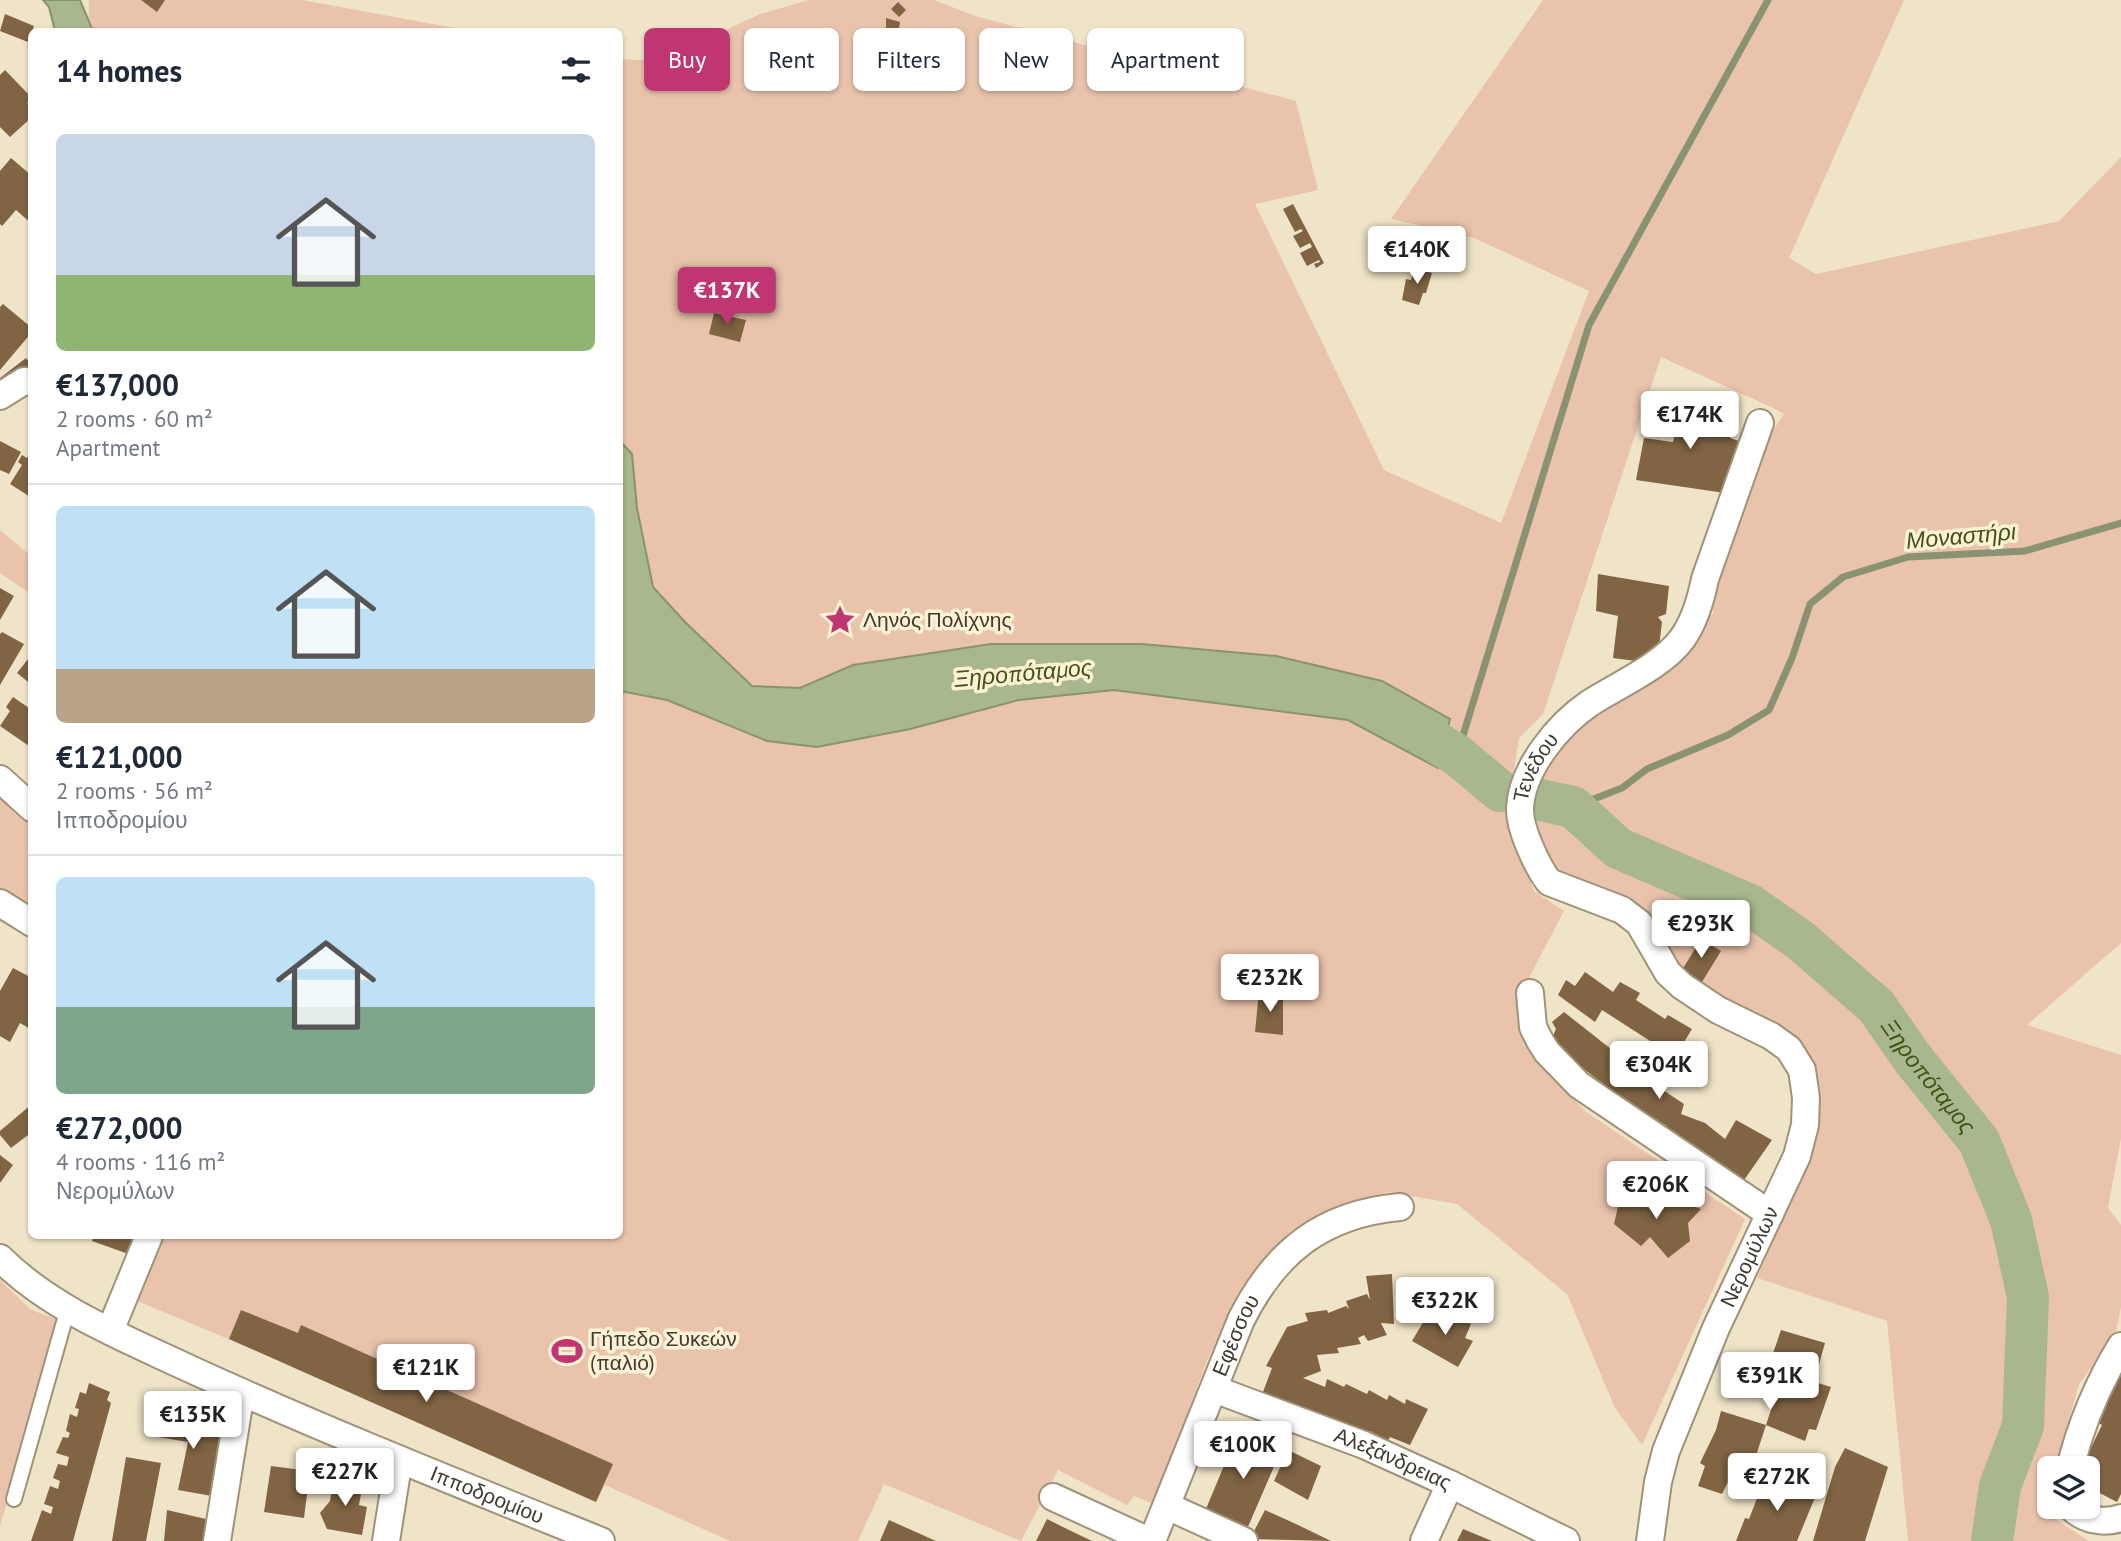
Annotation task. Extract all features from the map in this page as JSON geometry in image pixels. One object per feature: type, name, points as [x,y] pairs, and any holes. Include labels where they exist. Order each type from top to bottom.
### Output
[{"type":"street","points":[[0,396],[24,381],[28,382]]},
{"type":"street","name":"Τενέδου","points":[[1760,423],[1704,579],[1700,604],[1682,639],[1652,665],[1590,703],[1561,726],[1531,773],[1520,809],[1528,838],[1549,882],[1632,916],[1644,928],[1668,973],[1682,986],[1718,1010],[1771,1036],[1795,1057],[1804,1078],[1807,1105],[1801,1145],[1790,1172]]},
{"type":"street","points":[[0,779],[28,804]]},
{"type":"street","points":[[0,903],[28,920]]},
{"type":"street","points":[[1530,993],[1533,1027],[1540,1041],[1579,1085],[1770,1214]]},
{"type":"street","name":"Νερομύλων","points":[[1650,1541],[1658,1482],[1666,1451],[1716,1328],[1790,1172]]},
{"type":"street","name":"Εφέσσου","points":[[1151,1541],[1251,1300],[1280,1259],[1326,1227],[1363,1214],[1400,1208]]},
{"type":"street","points":[[110,1331],[148,1239]]},
{"type":"street","name":"Ιπποδρομίου","points":[[0,1258],[43,1293],[110,1331],[242,1392],[398,1459],[601,1541]]},
{"type":"street","points":[[2073,1456],[2084,1419],[2100,1381],[2121,1346]]},
{"type":"street","name":"Αλεξάνδρειας","points":[[1214,1389],[1364,1445],[1566,1541]]},
{"type":"street","points":[[217,1541],[242,1392]]},
{"type":"street","points":[[386,1541],[398,1459]]},
{"type":"street","points":[[1424,1541],[1450,1484]]},
{"type":"street","points":[[1053,1497],[1151,1541]]},
{"type":"street","points":[[1167,1506],[1244,1541]]},
{"type":"street","points":[[2093,1519],[2106,1521],[2121,1518]]},
{"type":"lane","points":[[14,1499],[68,1308]]},
{"type":"shaded area","points":[[89,0],[302,0],[455,28],[88,28]]},
{"type":"shaded area","points":[[809,0],[934,0],[975,16],[1020,28],[979,28],[979,91],[1073,91],[1073,42],[1087,46],[1087,91],[1244,91],[1244,87],[1296,101],[1318,190],[1255,204],[1384,470],[1501,523],[1589,291],[1474,238],[1391,219],[1543,0],[1904,0],[1789,258],[1816,274],[2059,221],[2121,157],[2121,943],[2027,1025],[2121,1055],[2121,1138],[2108,1208],[2121,1225],[2121,1307],[2115,1336],[2079,1384],[2063,1456],[2037,1456],[2037,1519],[2055,1519],[2089,1541],[1908,1541],[1887,1321],[1757,1278],[1809,1157],[1818,1125],[1817,1108],[1747,1014],[1682,970],[1560,876],[1552,865],[1526,808],[1560,740],[1698,630],[1714,612],[1705,593],[1761,448],[1784,414],[1661,357],[1543,714],[1519,738],[1507,815],[1534,891],[1564,911],[1522,991],[1530,1049],[1585,1111],[1745,1219],[1642,1445],[1615,1408],[1567,1294],[1457,1204],[1389,1192],[1347,1203],[1293,1230],[1250,1276],[1237,1297],[1207,1361],[1154,1504],[1134,1496],[1127,1505],[1058,1470],[1021,1541],[884,1484],[858,1541],[730,1541],[605,1485],[596,1502],[284,1362],[137,1301],[162,1239],[623,1239],[623,59],[644,60],[644,91],[730,91],[730,28],[760,14]]},
{"type":"shaded area","points":[[0,530],[28,553],[28,592],[0,573]]},
{"type":"shaded area","points":[[0,791],[28,815],[28,910],[0,888]]},
{"type":"shaded area","points":[[0,1280],[30,1309],[62,1322],[0,1526]]},
{"type":"water","points":[[43,0],[80,0],[92,28],[54,28],[49,7]]},
{"type":"water","points":[[623,444],[632,454],[637,508],[653,587],[685,622],[752,686],[800,688],[853,665],[991,644],[1142,644],[1276,656],[1382,681],[1450,719],[1438,768],[1348,720],[1114,690],[1019,700],[910,729],[817,747],[767,741],[667,700],[623,692]]},
{"type":"building","points":[[141,0],[165,0],[157,12]]},
{"type":"building","points":[[898,2],[906,10],[899,17],[891,9]]},
{"type":"building","points":[[5,14],[34,26],[28,28],[28,42],[0,31]]},
{"type":"building","points":[[886,18],[900,22],[899,28],[886,28]]},
{"type":"building","points":[[5,70],[28,94],[28,121],[10,137],[0,127],[0,75]]},
{"type":"building","points":[[11,158],[28,173],[28,220],[16,210],[2,226],[0,224],[0,171]]},
{"type":"building","points":[[1293,204],[1324,263],[1316,268],[1314,264],[1320,262],[1319,260],[1307,266],[1300,253],[1312,247],[1310,243],[1300,248],[1293,236],[1303,231],[1301,229],[1295,232],[1283,209]]},
{"type":"building","points":[[1414,268],[1432,273],[1419,305],[1402,300],[1406,279],[1411,280]]},
{"type":"building","points":[[3,304],[28,325],[28,337],[0,370],[0,307]]},
{"type":"building","points":[[714,313],[746,320],[740,342],[709,334]]},
{"type":"building","points":[[26,358],[28,361],[28,374],[0,396],[0,378]]},
{"type":"building","points":[[1660,402],[1690,407],[1732,421],[1730,438],[1739,441],[1725,493],[1636,480],[1644,438],[1673,442],[1677,428],[1657,423]]},
{"type":"building","points":[[0,441],[21,452],[9,474],[0,470]]},
{"type":"building","points":[[22,455],[27,458],[28,495],[10,484],[22,465],[18,462]]},
{"type":"building","points":[[1598,574],[1669,586],[1666,614],[1658,617],[1662,622],[1659,647],[1651,663],[1613,658],[1618,616],[1596,611]]},
{"type":"building","points":[[0,588],[14,596],[0,620]]},
{"type":"building","points":[[2,632],[24,644],[0,685],[0,634]]},
{"type":"building","points":[[28,659],[28,682],[17,673]]},
{"type":"building","points":[[13,697],[28,707],[28,745],[0,726],[10,711],[6,707]]},
{"type":"building","points":[[1701,939],[1721,951],[1702,982],[1682,970]]},
{"type":"building","points":[[13,968],[28,976],[28,1028],[20,1023],[10,1042],[0,1036],[0,991]]},
{"type":"building","points":[[1585,972],[1613,992],[1620,982],[1640,993],[1636,1000],[1665,1019],[1668,1015],[1692,1029],[1675,1057],[1602,1010],[1595,1022],[1558,995],[1566,980],[1575,986]]},
{"type":"building","points":[[1259,992],[1283,993],[1283,1035],[1255,1032]]},
{"type":"building","points":[[1564,1012],[1684,1104],[1681,1114],[1705,1123],[1725,1139],[1736,1120],[1772,1140],[1742,1183],[1691,1144],[1673,1137],[1667,1126],[1623,1099],[1568,1057],[1553,1036],[1556,1029],[1552,1022]]},
{"type":"building","points":[[28,1107],[28,1135],[11,1148],[0,1135],[0,1131]]},
{"type":"building","points":[[0,1155],[13,1165],[0,1183]]},
{"type":"building","points":[[1622,1189],[1655,1201],[1664,1195],[1701,1209],[1688,1223],[1690,1241],[1668,1258],[1650,1237],[1641,1246],[1614,1224]]},
{"type":"building","points":[[93,1239],[140,1239],[134,1256],[92,1241]]},
{"type":"building","points":[[1392,1274],[1394,1324],[1381,1323],[1387,1335],[1368,1341],[1364,1335],[1358,1338],[1361,1344],[1337,1348],[1339,1353],[1317,1355],[1321,1371],[1303,1378],[1325,1387],[1327,1379],[1367,1394],[1369,1390],[1387,1400],[1389,1395],[1405,1404],[1406,1399],[1428,1409],[1410,1445],[1390,1437],[1388,1441],[1370,1431],[1368,1436],[1263,1392],[1272,1368],[1266,1366],[1287,1327],[1308,1321],[1305,1313],[1327,1310],[1328,1313],[1346,1306],[1349,1309],[1346,1301],[1367,1294],[1370,1300],[1366,1276]]},
{"type":"building","points":[[1438,1308],[1471,1324],[1465,1338],[1473,1341],[1458,1367],[1412,1341],[1425,1319],[1431,1321]]},
{"type":"building","points":[[241,1310],[298,1333],[301,1325],[613,1464],[596,1502],[229,1339]]},
{"type":"building","points":[[1781,1330],[1825,1343],[1819,1364],[1813,1363],[1808,1380],[1831,1387],[1816,1430],[1809,1429],[1805,1441],[1766,1425],[1783,1373],[1768,1368]]},
{"type":"building","points":[[2121,1366],[2121,1494],[2117,1502],[2100,1493],[2100,1456],[2087,1456],[2102,1425],[2091,1419]]},
{"type":"building","points":[[89,1383],[110,1392],[107,1400],[111,1403],[73,1541],[31,1541],[42,1510],[51,1514],[53,1507],[44,1504],[50,1486],[58,1489],[60,1481],[53,1478],[58,1464],[67,1466],[69,1457],[56,1453],[63,1437],[68,1438],[70,1433],[66,1431],[70,1414],[77,1417],[79,1409],[75,1408],[80,1392],[86,1394]]},
{"type":"building","points":[[162,1409],[195,1416],[192,1426],[221,1432],[212,1496],[178,1490],[188,1442],[158,1437]]},
{"type":"building","points":[[1721,1411],[1766,1425],[1753,1465],[1739,1460],[1722,1494],[1698,1486],[1705,1466],[1700,1463],[1716,1430]]},
{"type":"building","points":[[1243,1428],[1281,1444],[1244,1536],[1203,1516],[1231,1449]]},
{"type":"building","points":[[1845,1448],[1888,1467],[1865,1541],[1813,1541],[1835,1467]]},
{"type":"building","points":[[1288,1450],[1321,1466],[1308,1500],[1274,1481]]},
{"type":"building","points":[[126,1457],[161,1463],[146,1541],[112,1541]]},
{"type":"building","points":[[271,1466],[310,1471],[304,1518],[264,1512]]},
{"type":"building","points":[[1766,1475],[1816,1495],[1797,1541],[1736,1541],[1745,1518],[1749,1519]]},
{"type":"building","points":[[334,1478],[363,1483],[359,1505],[367,1507],[362,1535],[327,1529],[320,1513],[330,1501]]},
{"type":"building","points":[[167,1510],[206,1519],[204,1541],[164,1541]]},
{"type":"building","points":[[1265,1510],[1296,1524],[1331,1541],[1250,1539]]},
{"type":"building","points":[[1047,1519],[1067,1529],[1092,1541],[1036,1541]]},
{"type":"building","points":[[889,1520],[936,1541],[880,1541]]},
{"type":"building","points":[[1463,1529],[1492,1541],[1457,1541]]},
{"type":"waterway","points":[[1457,755],[1589,325],[1768,0]]},
{"type":"waterway","name":"Μοναστήρι","points":[[1573,807],[1622,788],[1647,769],[1728,735],[1769,710],[1792,658],[1810,604],[1843,577],[1908,557],[2025,551],[2121,523]]},
{"type":"waterway","name":"Ξηροπόταμος","points":[[1395,717],[1457,755],[1500,791]]},
{"type":"waterway","name":"Ξηροπόταμος","points":[[1531,798],[1573,807],[1618,848],[1750,905],[1800,940],[1876,1006],[1913,1059],[1979,1141],[2011,1220],[2028,1297],[2023,1426],[2000,1486],[1992,1541]]},
{"type":"place","name":"Ληνός Πολίχνης","points":[[840,620]]},
{"type":"place","name":"Γήπεδο Συκεών (παλιό)","points":[[567,1351]]}]
